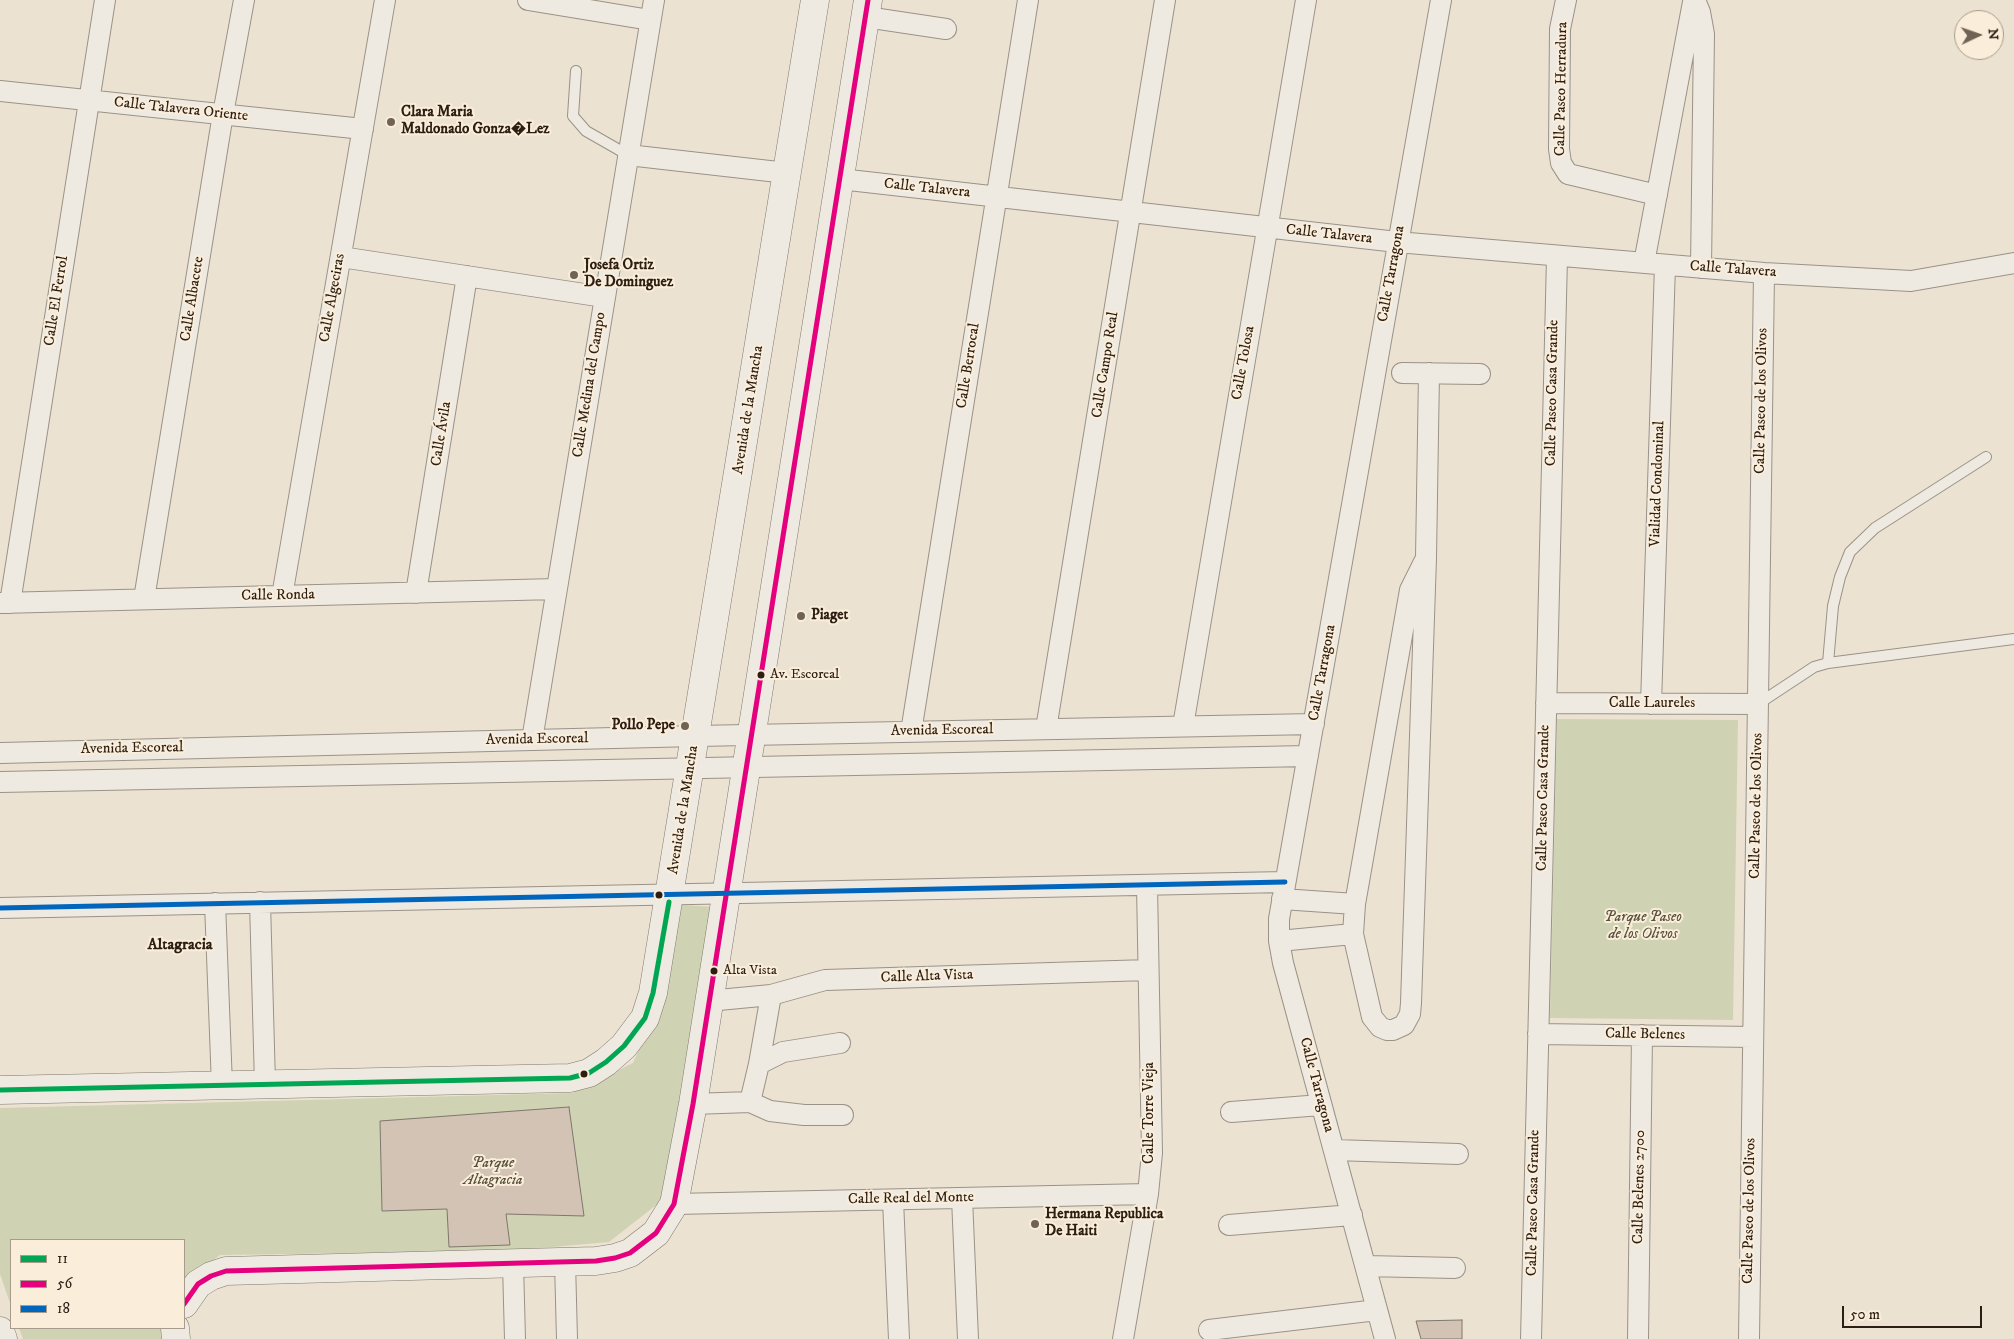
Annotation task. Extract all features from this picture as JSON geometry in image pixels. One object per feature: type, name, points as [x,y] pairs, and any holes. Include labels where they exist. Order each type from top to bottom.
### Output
[{"type":"street","name":"Calle El Ferrol","points":[[5,603],[105,0]]},
{"type":"street","name":"Calle Albacete","points":[[144,599],[223,114],[244,0]]},
{"type":"street","name":"Calle Algeciras","points":[[282,596],[385,0]]},
{"type":"street","points":[[528,0],[650,20]]},
{"type":"street","name":"Calle Medina del Campo","points":[[532,740],[654,0]]},
{"type":"street","name":"Avenida de la Mancha","points":[[0,1090],[570,1078],[589,1073],[606,1062],[624,1046],[644,1018],[654,993],[815,0]]},
{"type":"street","name":"Calle Berrocal","points":[[911,732],[1028,0]]},
{"type":"street","name":"Calle Campo Real","points":[[1046,729],[1165,0]]},
{"type":"street","name":"Calle Tolosa","points":[[1183,726],[1306,0]]},
{"type":"street","name":"Calle Tarragona","points":[[1385,1339],[1282,963],[1279,940],[1283,890],[1314,724],[1397,242],[1441,0]]},
{"type":"street","name":"Calle Paseo Herradura","points":[[1566,0],[1560,29],[1560,149],[1562,163],[1568,174],[1656,195]]},
{"type":"street","points":[[1644,263],[1694,0]]},
{"type":"street","points":[[1694,0],[1700,12],[1704,34],[1701,268]]},
{"type":"street","points":[[185,1303],[198,1284],[210,1276],[226,1271],[596,1261],[630,1253],[656,1233],[674,1204],[693,1104],[867,8],[946,29]]},
{"type":"street","name":"Calle Talavera Oriente","points":[[0,91],[363,129]]},
{"type":"street","points":[[628,155],[787,173]]},
{"type":"street","name":"Calle Talavera","points":[[840,179],[1397,242],[1764,273],[1910,281],[2014,263]]},
{"type":"street","points":[[340,257],[604,297]]},
{"type":"street","name":"Calle Paseo Casa Grande","points":[[1531,1339],[1557,257]]},
{"type":"street","name":"Vialidad Condominal","points":[[1651,704],[1664,265]]},
{"type":"street","name":"Calle Paseo de los Olivos","points":[[1749,1339],[1764,273]]},
{"type":"street","name":"Calle Ávila","points":[[416,593],[467,276]]},
{"type":"street","points":[[1402,373],[1480,374]]},
{"type":"street","points":[[1426,558],[1410,590],[1355,904],[1353,934],[1372,1016],[1380,1027],[1386,1030],[1399,1028],[1408,1020],[1411,1003],[1426,558],[1429,373]]},
{"type":"street","name":"Calle Ronda","points":[[5,603],[556,589]]},
{"type":"street","points":[[1394,679],[1408,677],[1422,682]]},
{"type":"street","name":"Calle Laureles","points":[[1546,703],[1758,704]]},
{"type":"street","name":"Avenida Escoreal","points":[[0,753],[696,736],[1314,724]]},
{"type":"street","name":"Avenida Escoreal","points":[[0,782],[1308,756]]},
{"type":"street","points":[[0,908],[671,893],[1147,886],[1283,890],[1355,904]]},
{"type":"street","name":"Calle Torre Vieja","points":[[1124,1339],[1148,1194],[1152,1153],[1147,886]]},
{"type":"street","points":[[260,902],[265,1084]]},
{"type":"street","points":[[215,904],[222,1086]]},
{"type":"street","points":[[1279,940],[1353,934]]},
{"type":"street","name":"Calle Alta Vista","points":[[708,1001],[771,996],[825,980],[1148,970]]},
{"type":"street","points":[[750,1102],[771,996]]},
{"type":"street","name":"Calle Belenes","points":[[1538,1034],[1752,1037]]},
{"type":"street","name":"Calle Belenes 2700","points":[[1638,1339],[1642,1035]]},
{"type":"street","points":[[759,1064],[783,1052],[840,1043]]},
{"type":"street","points":[[693,1104],[750,1102],[770,1111],[804,1115],[843,1115]]},
{"type":"street","points":[[1231,1112],[1321,1105]]},
{"type":"street","points":[[1334,1150],[1458,1154]]},
{"type":"street","name":"Calle Real del Monte","points":[[674,1204],[1148,1194]]},
{"type":"street","points":[[962,1198],[968,1339]]},
{"type":"street","points":[[893,1200],[899,1339]]},
{"type":"street","points":[[1229,1225],[1352,1215]]},
{"type":"street","points":[[566,1262],[568,1339]]},
{"type":"street","points":[[513,1264],[515,1339]]},
{"type":"street","points":[[1366,1266],[1455,1268]]},
{"type":"street","points":[[1209,1330],[1377,1310]]},
{"type":"street","points":[[0,1331],[3,1339]]},
{"type":"lane","points":[[576,71],[573,116],[586,131],[628,155]]},
{"type":"lane","points":[[1828,663],[1833,606],[1840,577],[1850,552],[1875,528],[1986,458]]},
{"type":"lane","points":[[1758,704],[1814,667],[1828,663],[2014,639]]},
{"type":"green space","name":"Parque Paseo de los Olivos","points":[[1557,719],[1738,720],[1733,1020],[1550,1018]]},
{"type":"green space","name":"Parque Altagracia","points":[[681,905],[714,907],[660,1202],[609,1242],[507,1251],[220,1255],[185,1282],[185,1239],[10,1239],[10,1303],[0,1274],[0,1108],[572,1093],[633,1063],[669,982]]},
{"type":"green space","points":[[19,1329],[163,1329],[162,1339],[23,1339]]},
{"type":"building","points":[[569,1107],[584,1216],[506,1214],[510,1245],[449,1247],[447,1209],[382,1211],[380,1121]]},
{"type":"building","points":[[1462,1320],[1462,1339],[1421,1339],[1416,1321]]},
{"type":"transit line","name":"56","points":[[185,1303],[198,1284],[211,1276],[226,1271],[596,1261],[615,1258],[630,1253],[656,1233],[674,1204],[693,1104],[868,0]]},
{"type":"transit line","name":"18","points":[[0,908],[1285,882]]},
{"type":"transit line","name":"11","points":[[0,1090],[570,1078],[589,1073],[606,1062],[624,1046],[645,1018],[653,993],[669,902]]},
{"type":"place","name":"Clara Maria Maldonado Gonza�Lez","points":[[391,122]]},
{"type":"place","name":"Josefa Ortiz De Dominguez","points":[[574,275]]},
{"type":"place","name":"Piaget","points":[[801,616]]},
{"type":"place","name":"Av. Escoreal","points":[[761,675]]},
{"type":"place","name":"Pollo Pepe","points":[[685,726]]},
{"type":"place","name":"Alta Vista","points":[[714,971]]},
{"type":"place","name":"Hermana Republica De Haiti","points":[[1035,1224]]},
{"type":"district","name":"Altagracia","points":[[180,946]]}]
